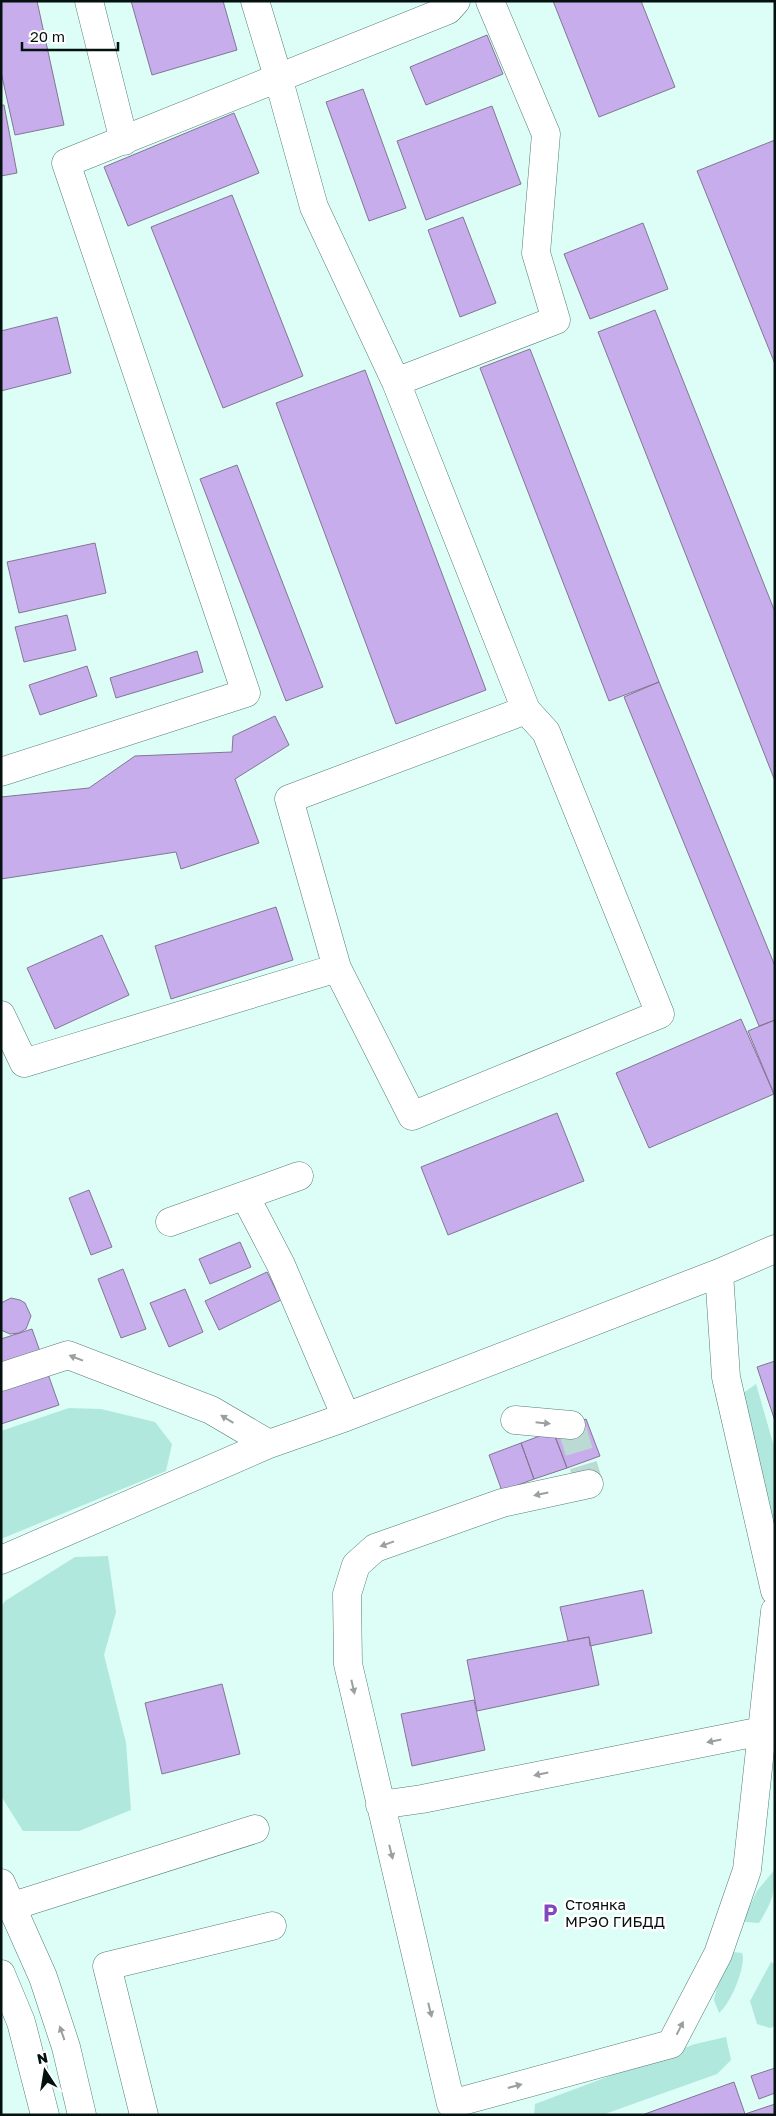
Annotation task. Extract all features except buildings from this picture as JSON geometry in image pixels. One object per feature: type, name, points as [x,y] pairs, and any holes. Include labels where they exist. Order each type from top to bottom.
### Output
[{"type":"street","points":[[89,1],[124,141]]},
{"type":"street","points":[[255,1],[314,207],[396,382],[526,710],[546,732],[660,1014],[412,1116],[337,968],[289,798],[526,710]]},
{"type":"street","points":[[1,772],[246,693],[66,163],[448,10],[456,1]]},
{"type":"street","points":[[396,382],[556,320],[536,252],[546,134],[490,1]]},
{"type":"street","points":[[1,1015],[24,1063],[337,968]]},
{"type":"street","points":[[170,1222],[299,1176]]},
{"type":"street","points":[[245,1196],[281,1265],[346,1417]]},
{"type":"street","points":[[1,1560],[269,1444],[346,1417],[719,1273],[775,1249]]},
{"type":"street","points":[[719,1273],[726,1377],[775,1591]]},
{"type":"street","points":[[1,1377],[68,1355],[211,1410],[269,1444]]},
{"type":"street","points":[[515,1420],[571,1426]]},
{"type":"street","points":[[589,1484],[502,1503],[375,1548],[356,1565],[347,1594],[348,1664],[380,1805],[433,2021],[451,2109],[492,2104],[671,2044],[718,1954],[747,1870],[775,1611]]},
{"type":"street","points":[[1,1555],[37,1543]]},
{"type":"street","points":[[1,1581],[37,1543]]},
{"type":"street","points":[[380,1805],[422,1799],[762,1731]]},
{"type":"street","points":[[82,2115],[66,2046],[42,1977],[7,1894],[255,1829]]},
{"type":"street","points":[[144,2115],[106,1966],[272,1926]]},
{"type":"street","points":[[1,1974],[22,2022],[45,2115]]},
{"type":"green space","points":[[756,1384],[775,1450],[775,1536],[739,1396]]},
{"type":"green space","points":[[69,1408],[101,1409],[155,1422],[172,1444],[166,1471],[1,1539],[1,1431]]},
{"type":"green space","points":[[108,1556],[116,1612],[104,1655],[126,1743],[131,1810],[79,1831],[23,1831],[1,1796],[1,1608],[5,1601],[75,1557]]},
{"type":"green space","points":[[775,1869],[773,1892],[763,1916],[759,1923],[745,1922],[744,1918],[757,1891]]},
{"type":"green space","points":[[733,1952],[742,1953],[743,1959],[740,1975],[728,2002],[719,2013],[714,2000],[717,1987]]},
{"type":"green space","points":[[771,1962],[775,1964],[775,2026],[770,2028],[757,2024],[750,2001]]},
{"type":"green space","points":[[726,2037],[731,2060],[717,2074],[602,2115],[534,2115],[535,2104],[695,2044]]},
{"type":"tunnel","points":[[571,1425],[589,1484]]},
{"type":"place","name":"Стоянка МРЭО ГИБДД","points":[[550,1913]]}]
